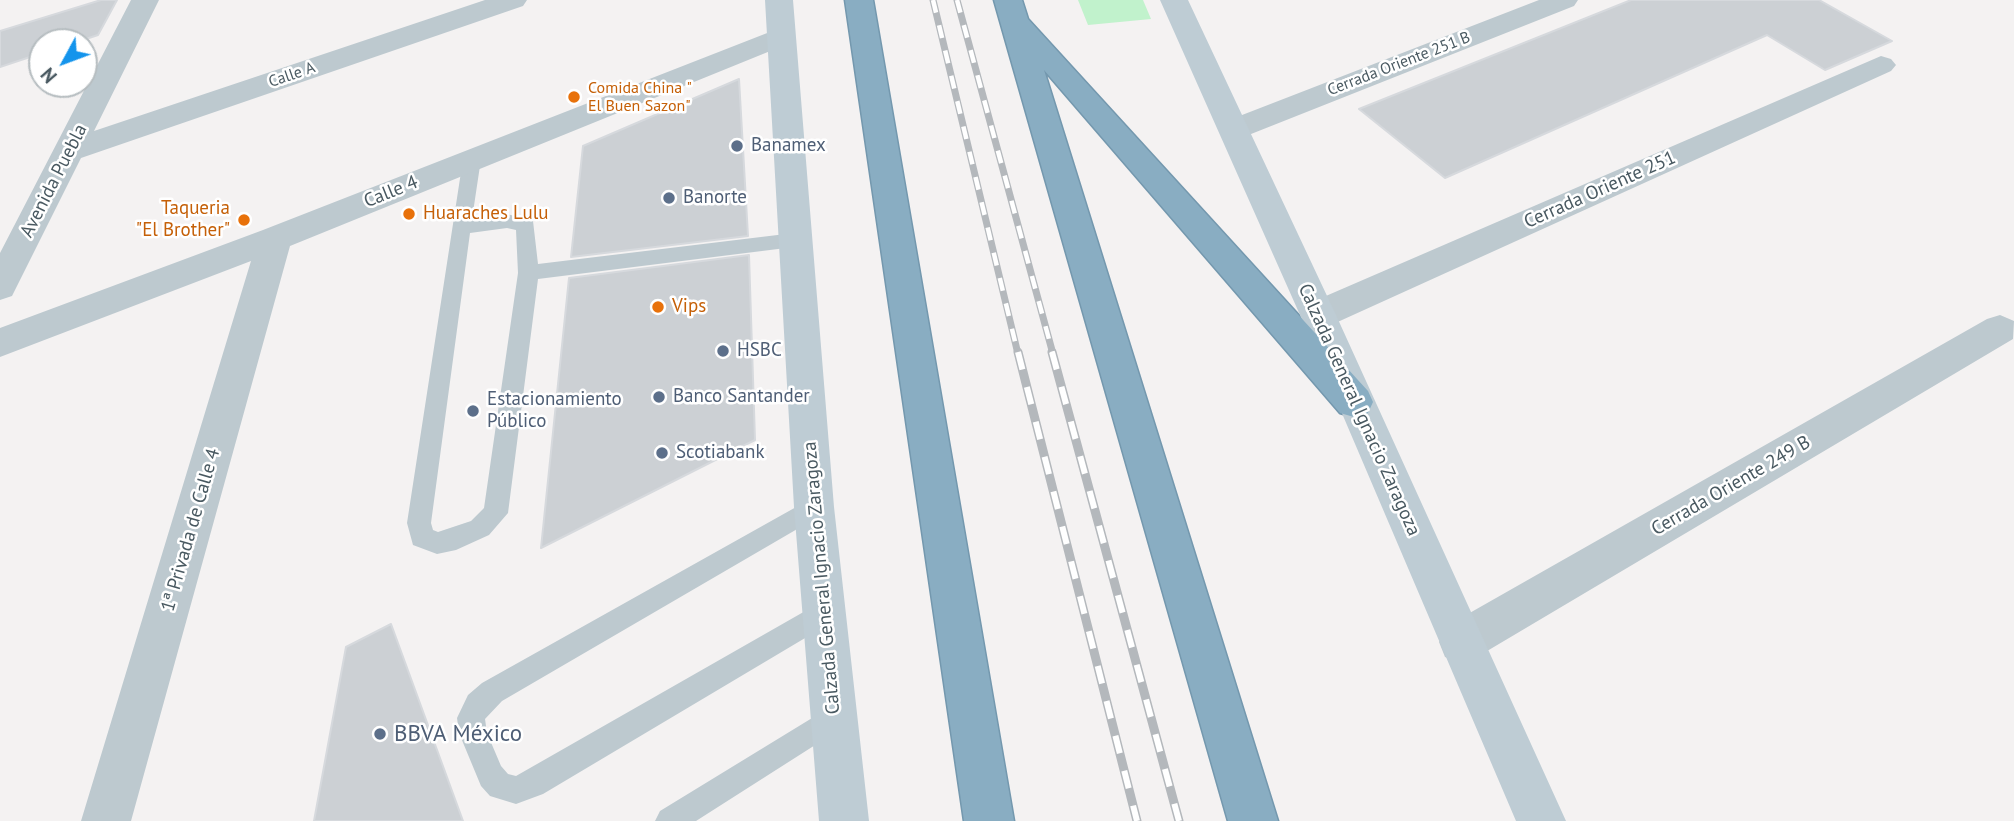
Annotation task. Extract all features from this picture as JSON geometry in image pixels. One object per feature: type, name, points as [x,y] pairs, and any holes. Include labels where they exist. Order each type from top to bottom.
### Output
[{"type":"highway","points":[[859,0],[989,821]]},
{"type":"highway","points":[[1011,8],[1354,402]]},
{"type":"highway","points":[[1011,8],[1253,821]]},
{"type":"main road","name":"Calzada General Ignacio Zaragoza","points":[[1174,0],[1235,129],[1541,821]]},
{"type":"main road","name":"Calzada General Ignacio Zaragoza","points":[[779,19],[814,507],[844,821]]},
{"type":"street","name":"Calle A","points":[[71,149],[513,0]]},
{"type":"street","name":"Cerrada Oriente 251 B","points":[[1235,129],[1563,0]]},
{"type":"street","name":"Avenida Puebla","points":[[0,287],[148,1]]},
{"type":"street","name":"Calle 4","points":[[0,343],[275,239],[472,159],[779,19]]},
{"type":"street","name":"Cerrada Oriente 251","points":[[1318,315],[1881,65]]},
{"type":"street","name":"1ª Privada de Calle 4","points":[[106,821],[275,239]]},
{"type":"street","name":"Cerrada Oriente 249 B","points":[[1461,642],[2000,329]]},
{"type":"lane","points":[[461,227],[507,221],[526,226],[528,273],[496,513],[480,528],[456,539],[437,543],[422,537],[419,523],[461,227],[472,159]]},
{"type":"lane","points":[[528,273],[794,240]]},
{"type":"lane","points":[[814,507],[492,692],[478,704],[471,718],[473,733],[491,776],[500,786],[516,790],[533,784],[823,614]]},
{"type":"lane","points":[[670,821],[701,813],[835,717]]},
{"type":"green space","points":[[1078,0],[1143,0],[1151,19],[1088,25]]},
{"type":"building","points":[[101,0],[117,0],[98,35],[98,28],[28,28],[28,58],[0,67],[0,31]]},
{"type":"building","points":[[1631,0],[1819,0],[1892,41],[1825,70],[1767,35],[1445,178],[1359,109]]},
{"type":"building","points":[[739,79],[748,236],[571,257],[583,146]]},
{"type":"building","points":[[749,255],[755,440],[541,548],[569,278]]},
{"type":"building","name":"BBVA México","points":[[391,624],[463,821],[314,821],[346,647]]},
{"type":"railway","points":[[933,0],[1018,354]]},
{"type":"railway","points":[[957,0],[1053,354]]},
{"type":"railway","points":[[1018,352],[1137,821]]},
{"type":"railway","points":[[1052,352],[1179,821]]},
{"type":"place","name":"Comida China \" El Buen Sazon\"","points":[[574,97]]},
{"type":"place","name":"Banamex","points":[[737,146]]},
{"type":"place","name":"Banorte","points":[[669,198]]},
{"type":"place","name":"Huaraches Lulu","points":[[409,214]]},
{"type":"place","name":"Taqueria \"El Brother\"","points":[[244,220]]},
{"type":"place","name":"Vips","points":[[658,307]]},
{"type":"place","name":"HSBC","points":[[723,351]]},
{"type":"place","name":"Banco Santander","points":[[659,397]]},
{"type":"place","name":"Estacionamiento Público","points":[[473,411]]},
{"type":"place","name":"Scotiabank","points":[[662,453]]},
{"type":"place","name":"BBVA México","points":[[380,734]]}]
